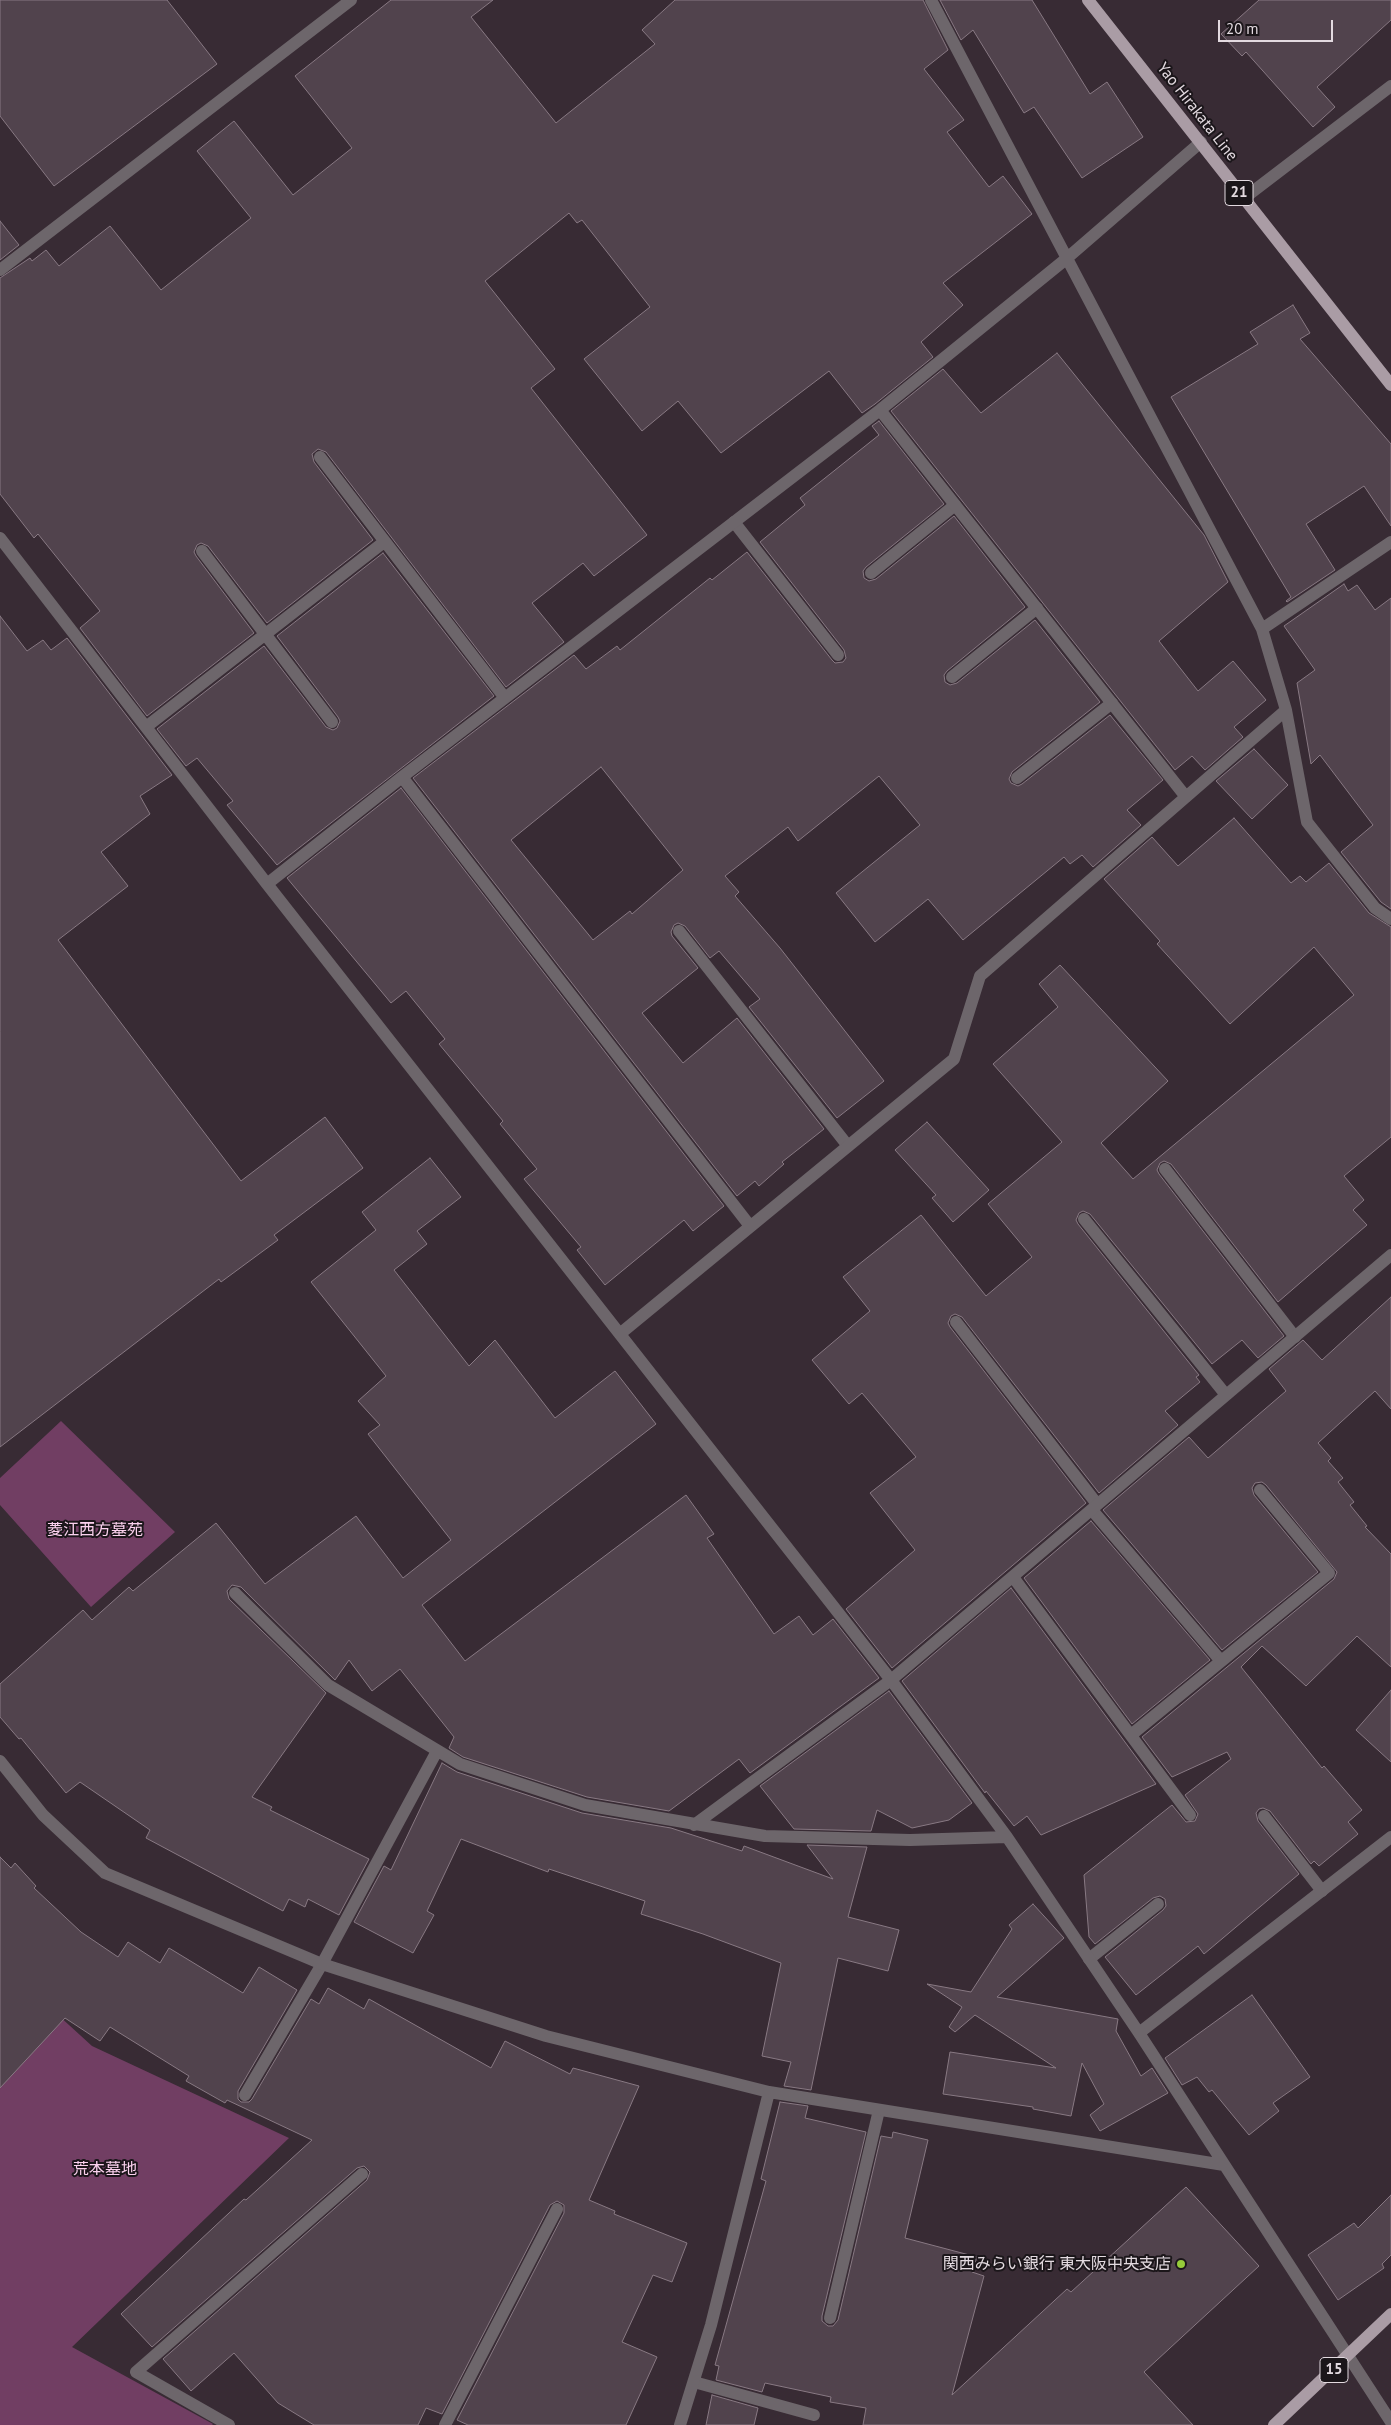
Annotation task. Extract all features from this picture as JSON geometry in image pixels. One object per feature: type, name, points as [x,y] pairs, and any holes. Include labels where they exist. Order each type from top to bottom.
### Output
[{"type":"main road","name":"Yao Hirakata Line","points":[[1088,0],[1391,385]]},
{"type":"main road","name":"15","points":[[1274,2425],[1391,2314]]},
{"type":"street","points":[[0,270],[351,0]]},
{"type":"street","points":[[931,0],[1262,629],[1286,710],[1307,822],[1376,908],[1391,919]]},
{"type":"street","points":[[1243,199],[1391,86]]},
{"type":"street","points":[[267,884],[402,777],[880,410],[1066,259],[1201,142]]},
{"type":"street","points":[[880,410],[1186,797]]},
{"type":"street","points":[[320,457],[505,698]]},
{"type":"street","points":[[872,573],[955,505]]},
{"type":"street","points":[[734,522],[838,655]]},
{"type":"street","points":[[0,538],[267,884],[621,1333],[891,1680],[1007,1837],[1139,2033],[1391,2422]]},
{"type":"street","points":[[146,727],[384,542]]},
{"type":"street","points":[[1262,629],[1391,542]]},
{"type":"street","points":[[202,551],[332,722]]},
{"type":"street","points":[[952,677],[1037,608]]},
{"type":"street","points":[[1017,778],[1112,703]]},
{"type":"street","points":[[621,1333],[954,1059],[980,976],[1286,710]]},
{"type":"street","points":[[402,777],[750,1226]]},
{"type":"street","points":[[679,931],[848,1146]]},
{"type":"street","points":[[1165,1169],[1295,1337]]},
{"type":"street","points":[[1084,1219],[1226,1395]]},
{"type":"street","points":[[694,1825],[891,1680],[1391,1256]]},
{"type":"street","points":[[956,1322],[1094,1507],[1221,1661]]},
{"type":"street","points":[[1131,1735],[1329,1573],[1260,1490]]},
{"type":"street","points":[[1013,1577],[1190,1814]]},
{"type":"street","points":[[235,1593],[328,1685],[460,1764],[585,1805],[765,1836],[910,1840],[1007,1837]]},
{"type":"street","points":[[245,2095],[322,1964],[437,1751]]},
{"type":"street","points":[[0,1761],[43,1815],[105,1873],[322,1964],[546,2036],[770,2092],[1224,2165]]},
{"type":"street","points":[[1264,1816],[1322,1891]]},
{"type":"street","points":[[1139,2033],[1391,1837]]},
{"type":"street","points":[[1089,1959],[1158,1904]]},
{"type":"street","points":[[680,2425],[711,2325],[770,2092]]},
{"type":"street","points":[[830,2318],[878,2110]]},
{"type":"street","points":[[230,2425],[136,2372],[362,2174]]},
{"type":"street","points":[[445,2425],[557,2209]]},
{"type":"street","points":[[694,2382],[814,2415]]},
{"type":"green space","name":"菱江西方墓苑","points":[[61,1421],[175,1532],[91,1607],[0,1505],[0,1478]]},
{"type":"green space","name":"荒本墓地","points":[[0,1962],[92,2046],[289,2138],[72,2347],[212,2425],[0,2425]]},
{"type":"building","points":[[0,0],[167,0],[217,64],[54,186],[0,116]]},
{"type":"building","points":[[391,0],[493,0],[471,17],[556,123],[655,44],[642,30],[675,0],[923,0],[948,50],[924,69],[964,120],[947,132],[989,187],[1003,176],[1032,214],[943,283],[963,305],[921,342],[933,357],[875,404],[862,413],[829,371],[721,453],[678,401],[642,431],[584,359],[650,307],[582,220],[577,223],[569,213],[485,281],[555,369],[531,388],[647,535],[594,576],[583,563],[532,603],[564,642],[506,687],[326,452],[318,449],[312,454],[314,462],[373,540],[267,623],[208,546],[201,543],[197,545],[194,552],[196,556],[254,633],[147,716],[80,628],[100,611],[38,534],[34,538],[0,494],[0,278],[30,258],[32,261],[46,250],[59,266],[110,226],[161,290],[251,218],[197,151],[234,121],[293,195],[352,148],[295,76]]},
{"type":"building","points":[[940,0],[1032,0],[1090,94],[1107,82],[1143,137],[1082,178],[1034,107],[1024,113],[973,30],[961,40]]},
{"type":"building","points":[[1259,0],[1391,0],[1391,20],[1317,87],[1335,107],[1313,127],[1246,52],[1242,56],[1221,34]]},
{"type":"building","points":[[0,221],[19,245],[0,260]]},
{"type":"building","points":[[1293,305],[1310,333],[1300,339],[1391,444],[1391,526],[1364,486],[1306,524],[1335,570],[1287,602],[1291,597],[1171,397],[1258,344],[1250,332]]},
{"type":"building","points":[[1057,353],[1204,535],[1228,582],[1159,641],[1198,691],[1233,661],[1266,700],[1234,727],[1243,737],[1205,770],[1192,756],[1175,770],[891,411],[943,369],[981,413]]},
{"type":"building","points":[[879,421],[944,504],[866,567],[863,571],[864,578],[869,581],[876,579],[954,516],[1025,607],[947,671],[944,675],[945,682],[950,685],[957,683],[1035,620],[1100,702],[1012,772],[1009,779],[1011,783],[1018,786],[1022,784],[1110,715],[1163,780],[1127,810],[1141,825],[1093,867],[1082,855],[1070,864],[1064,857],[963,940],[928,899],[875,942],[836,893],[920,825],[879,776],[798,841],[788,827],[725,876],[739,892],[735,896],[780,948],[884,1081],[837,1118],[749,1007],[760,999],[719,951],[710,958],[685,926],[678,923],[674,925],[671,932],[672,936],[698,968],[642,1013],[683,1063],[737,1018],[824,1129],[782,1162],[784,1164],[759,1186],[755,1181],[737,1196],[413,778],[574,655],[586,669],[617,646],[620,650],[710,578],[712,580],[747,552],[832,660],[835,663],[843,662],[846,658],[844,650],[760,542],[805,505],[800,498],[879,435],[872,426]],"holes":[[[601,767],[683,870],[632,914],[630,911],[593,940],[511,840]]]},
{"type":"building","points":[[383,553],[494,696],[277,865],[227,805],[233,801],[197,758],[186,766],[157,729],[264,646],[326,727],[333,730],[337,728],[340,721],[338,717],[277,636]]},
{"type":"building","points":[[1344,584],[1348,591],[1357,585],[1375,610],[1391,598],[1391,909],[1381,902],[1341,852],[1373,825],[1320,755],[1311,764],[1297,683],[1315,670],[1284,626]]},
{"type":"building","points":[[0,616],[27,651],[43,640],[51,650],[67,638],[172,775],[140,796],[150,814],[101,852],[128,886],[58,940],[241,1181],[325,1117],[363,1168],[274,1235],[278,1240],[221,1282],[219,1279],[0,1447]]},
{"type":"building","points":[[1254,749],[1288,785],[1252,819],[1216,781]]},
{"type":"building","points":[[401,788],[724,1206],[693,1231],[684,1220],[605,1285],[577,1250],[581,1247],[524,1179],[537,1169],[500,1124],[503,1121],[439,1044],[445,1039],[406,991],[391,1003],[287,878]]},
{"type":"building","points":[[1234,818],[1291,883],[1300,876],[1306,882],[1329,863],[1369,913],[1391,927],[1391,1137],[1344,1176],[1364,1200],[1353,1210],[1367,1225],[1278,1302],[1171,1164],[1164,1161],[1160,1163],[1157,1170],[1159,1174],[1284,1336],[1258,1358],[1242,1340],[1212,1364],[1090,1214],[1083,1211],[1079,1213],[1076,1220],[1078,1224],[1199,1375],[1196,1377],[1200,1382],[1165,1411],[1178,1425],[1099,1493],[962,1317],[955,1314],[951,1316],[948,1323],[950,1327],[1086,1503],[892,1668],[846,1609],[915,1550],[870,1493],[916,1457],[862,1393],[849,1404],[812,1360],[870,1311],[843,1277],[921,1215],[986,1296],[1032,1257],[988,1204],[1062,1142],[993,1064],[1058,1007],[1039,984],[1060,965],[1168,1081],[1101,1143],[1133,1179],[1354,995],[1314,947],[1230,1024],[1157,944],[1160,941],[1104,879],[1152,837],[1178,866]]},
{"type":"building","points":[[927,1122],[989,1190],[953,1222],[932,1198],[936,1195],[895,1150]]},
{"type":"building","points":[[430,1158],[461,1197],[417,1231],[427,1244],[394,1270],[469,1366],[495,1340],[555,1418],[615,1371],[656,1424],[422,1605],[465,1661],[686,1495],[714,1534],[707,1538],[774,1634],[799,1616],[813,1635],[833,1619],[879,1678],[750,1773],[739,1759],[669,1811],[587,1797],[463,1757],[449,1748],[454,1737],[400,1669],[372,1691],[349,1660],[335,1680],[241,1587],[232,1585],[227,1591],[229,1599],[326,1693],[252,1797],[272,1807],[270,1810],[369,1859],[339,1915],[308,1899],[305,1907],[289,1899],[283,1911],[146,1838],[150,1830],[80,1782],[66,1793],[21,1738],[19,1739],[0,1717],[0,1684],[83,1610],[92,1620],[129,1587],[133,1591],[216,1523],[265,1584],[356,1516],[403,1578],[451,1540],[368,1434],[380,1425],[358,1401],[386,1376],[311,1282],[376,1230],[362,1212]]},
{"type":"building","points":[[1391,1297],[1391,1409],[1375,1391],[1318,1443],[1331,1458],[1328,1461],[1343,1478],[1338,1482],[1354,1502],[1350,1505],[1367,1526],[1365,1527],[1391,1554],[1391,1667],[1357,1636],[1306,1686],[1262,1646],[1241,1667],[1322,1768],[1324,1766],[1362,1810],[1348,1822],[1358,1834],[1319,1866],[1314,1861],[1311,1864],[1270,1811],[1263,1808],[1259,1809],[1256,1813],[1258,1821],[1299,1874],[1204,1954],[1198,1946],[1136,1995],[1105,1957],[1163,1910],[1166,1906],[1165,1899],[1160,1896],[1153,1898],[1095,1944],[1089,1937],[1084,1875],[1172,1805],[1186,1822],[1195,1821],[1198,1814],[1185,1795],[1231,1759],[1227,1752],[1172,1777],[1142,1737],[1334,1579],[1337,1572],[1266,1485],[1262,1482],[1255,1483],[1252,1488],[1254,1495],[1318,1572],[1222,1650],[1103,1510],[1189,1437],[1208,1458],[1286,1391],[1269,1369],[1303,1340],[1322,1360]]},
{"type":"building","points":[[1091,1521],[1210,1660],[1132,1724],[1024,1578]]},
{"type":"building","points":[[1011,1588],[1156,1784],[1041,1835],[1027,1816],[1014,1826],[986,1791],[985,1793],[902,1681]]},
{"type":"building","points":[[1391,1690],[1391,1762],[1356,1730]]},
{"type":"building","points":[[889,1691],[972,1803],[949,1820],[912,1828],[877,1810],[871,1831],[794,1829],[760,1786]]},
{"type":"building","points":[[442,1763],[457,1772],[582,1813],[671,1828],[742,1851],[744,1846],[833,1879],[807,1845],[867,1847],[848,1917],[899,1930],[888,1971],[838,1958],[811,2090],[784,2086],[791,2062],[762,2056],[781,1963],[703,1934],[641,1914],[645,1901],[549,1869],[548,1872],[461,1839],[427,1911],[434,1915],[413,1953],[354,1922],[384,1866],[391,1870]]},
{"type":"building","points":[[0,1857],[11,1868],[15,1863],[36,1886],[34,1888],[81,1932],[118,1957],[128,1942],[160,1963],[169,1948],[243,1993],[259,1967],[297,1990],[238,2091],[238,2099],[241,2102],[249,2102],[252,2099],[311,1999],[319,2004],[328,1988],[364,2009],[369,1999],[491,2068],[505,2041],[570,2074],[573,2068],[639,2086],[589,2200],[615,2211],[614,2214],[687,2243],[672,2282],[653,2275],[622,2342],[657,2357],[626,2425],[468,2425],[457,2420],[564,2213],[564,2205],[557,2201],[550,2205],[442,2414],[426,2408],[418,2425],[314,2425],[278,2403],[234,2353],[191,2391],[163,2359],[367,2180],[370,2172],[364,2166],[357,2168],[152,2347],[121,2314],[244,2199],[246,2200],[312,2140],[227,2100],[225,2103],[186,2081],[189,2076],[110,2027],[100,2041],[65,2018],[0,2088]]},
{"type":"building","points":[[1033,1904],[1064,1938],[997,1997],[1118,2019],[1116,2031],[1141,2076],[1152,2068],[1168,2093],[1100,2131],[1090,2115],[1104,2104],[1082,2063],[1071,2116],[1033,2109],[1033,2107],[943,2094],[950,2052],[1056,2068],[975,2015],[955,2032],[949,2027],[962,2007],[927,1984],[971,1992],[1012,1929],[1009,1925]]},
{"type":"building","points":[[1252,1995],[1310,2077],[1273,2103],[1279,2111],[1249,2135],[1212,2090],[1209,2092],[1197,2077],[1182,2085],[1165,2058]]},
{"type":"building","points":[[780,2102],[808,2106],[805,2118],[866,2132],[822,2316],[822,2321],[828,2326],[833,2326],[838,2320],[881,2136],[892,2138],[893,2132],[928,2140],[905,2238],[977,2257],[972,2272],[984,2276],[952,2395],[1067,2289],[1071,2292],[1186,2187],[1259,2266],[1144,2372],[1193,2425],[863,2425],[866,2408],[830,2402],[831,2397],[765,2383],[762,2392],[716,2380],[719,2366],[715,2365],[766,2181],[761,2179]]},
{"type":"building","points":[[1391,2195],[1391,2255],[1382,2264],[1384,2268],[1338,2300],[1308,2255],[1354,2223],[1358,2228]]},
{"type":"building","points":[[712,2395],[758,2408],[754,2425],[706,2425]]},
{"type":"place","name":"関西みらい銀行 東大阪中央支店","points":[[1181,2264]]}]
